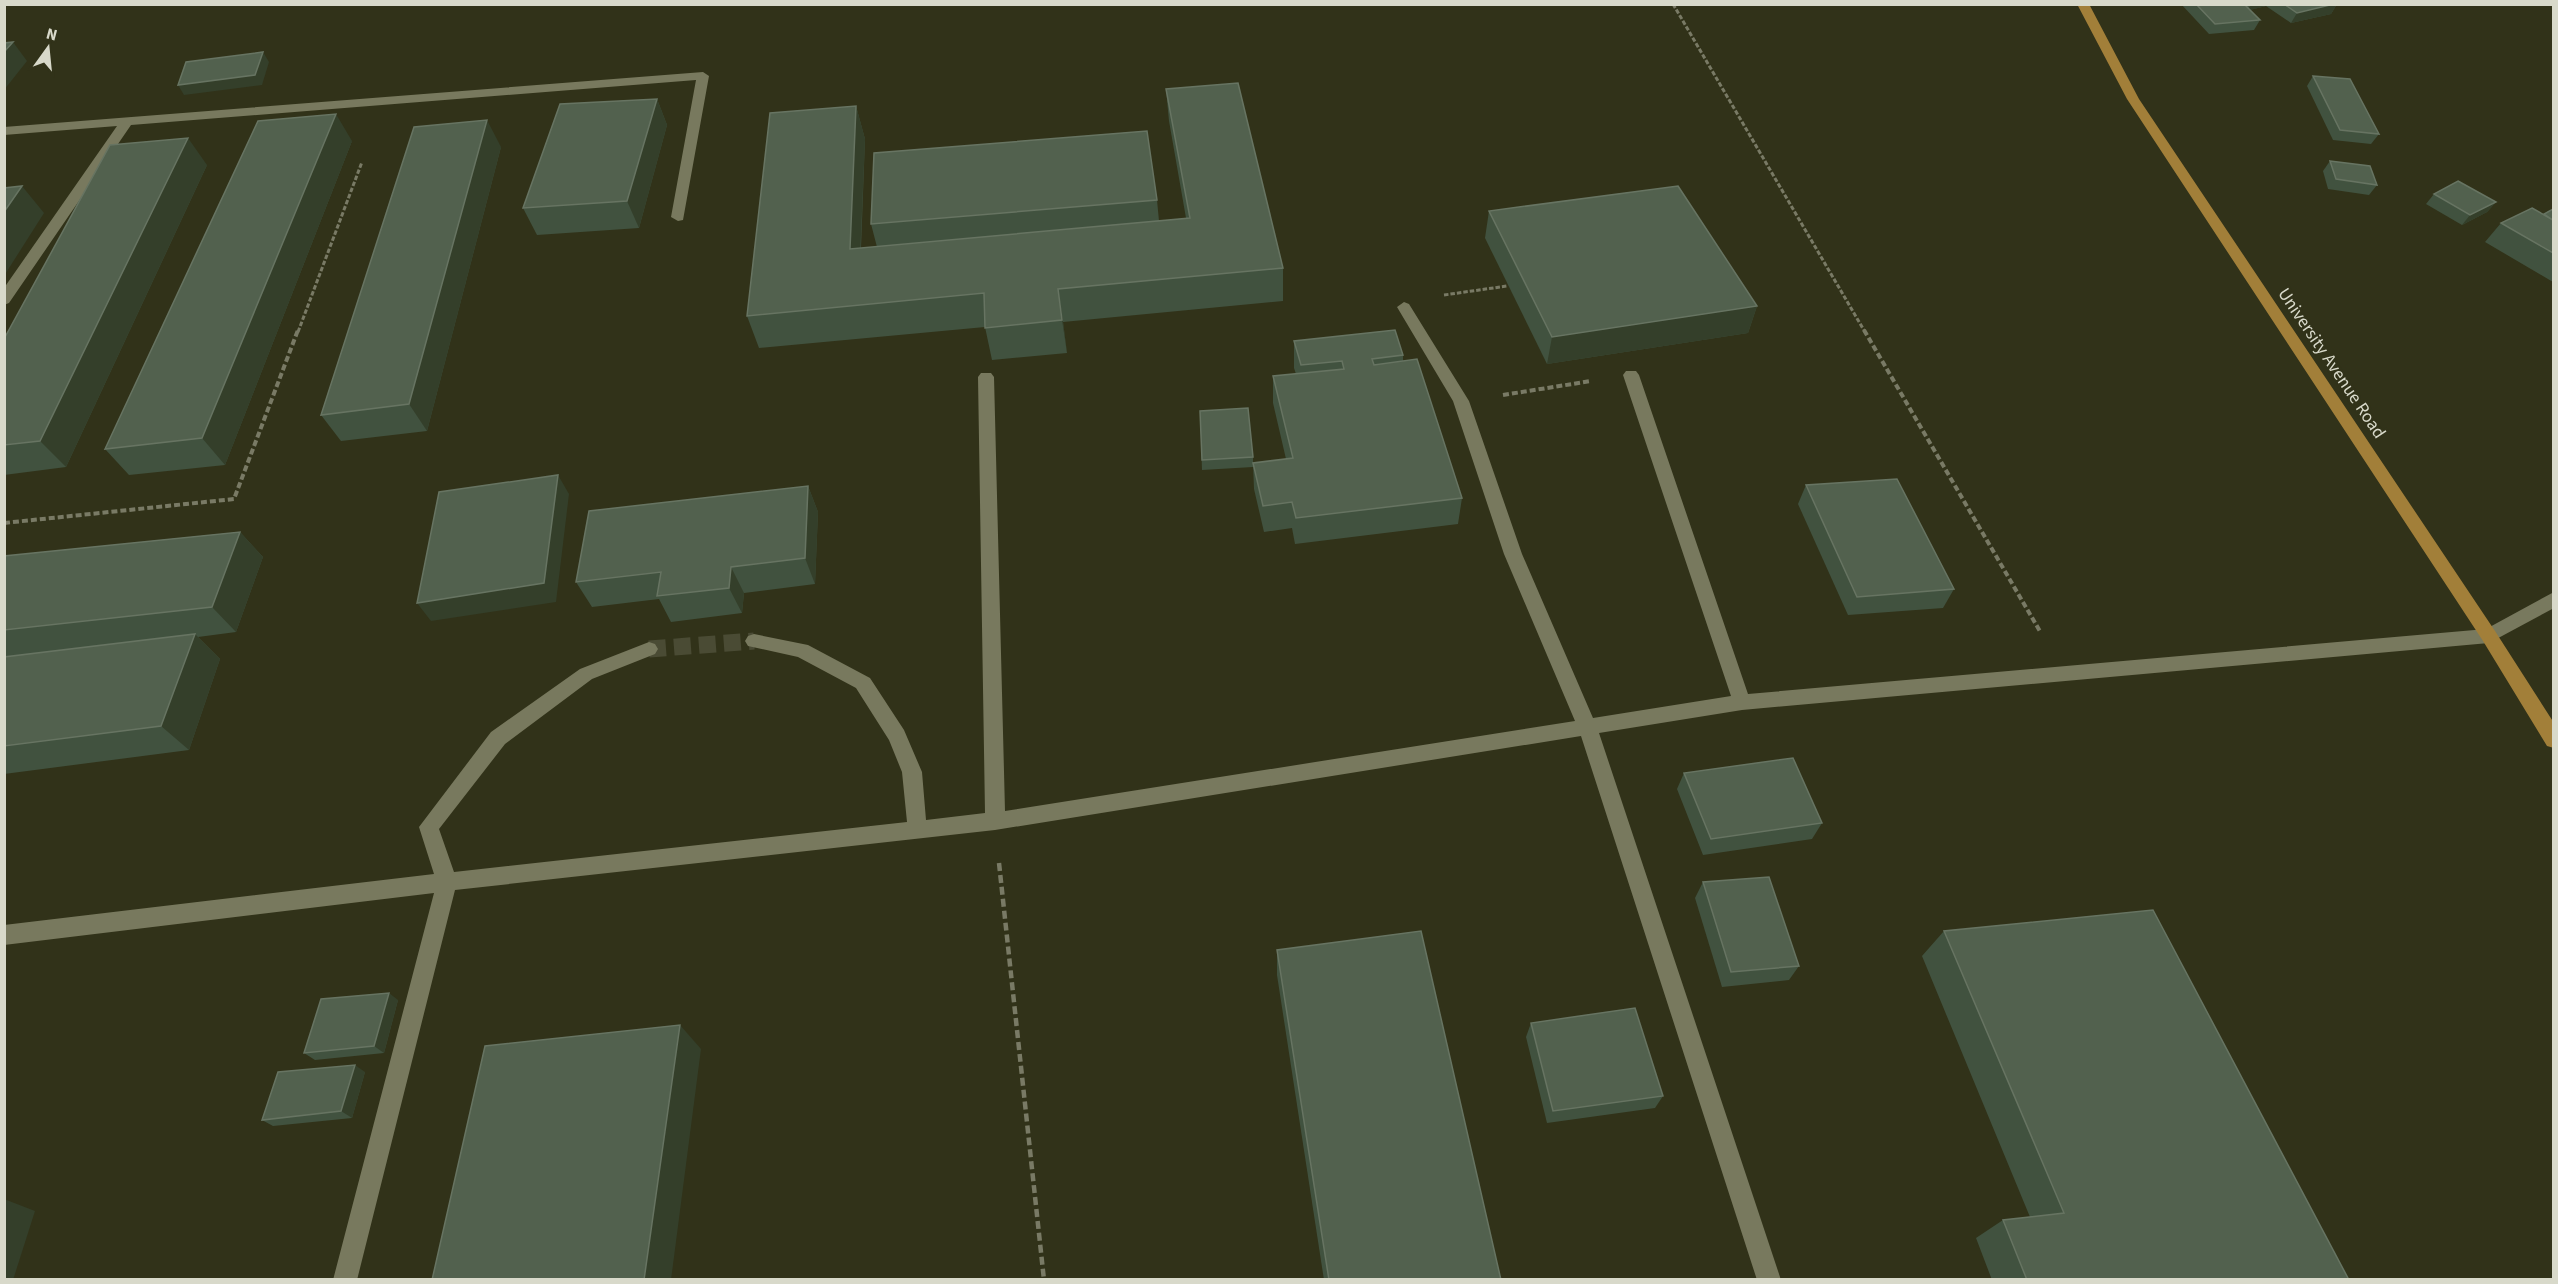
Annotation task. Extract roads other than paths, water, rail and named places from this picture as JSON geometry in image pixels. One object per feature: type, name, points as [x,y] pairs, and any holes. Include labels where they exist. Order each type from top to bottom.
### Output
[{"type":"main road","name":"University Avenue Road","points":[[2083,4],[2133,99],[2489,636],[2553,740]]},
{"type":"street","points":[[4,131],[703,76],[678,217]]},
{"type":"street","points":[[4,300],[127,121]]},
{"type":"street","points":[[1404,307],[1461,401],[1513,554],[1588,728],[1769,1280]]},
{"type":"street","points":[[1631,375],[1742,702]]},
{"type":"street","points":[[986,377],[995,821]]},
{"type":"street","points":[[4,934],[995,821],[1742,702],[2489,636],[2553,599]]},
{"type":"street","points":[[754,641],[802,650],[863,683],[897,736],[912,772],[917,829]]},
{"type":"street","points":[[345,1280],[447,882],[429,827],[498,738],[586,674],[649,649]]},
{"type":"tunnel","points":[[649,649],[754,641]]}]
